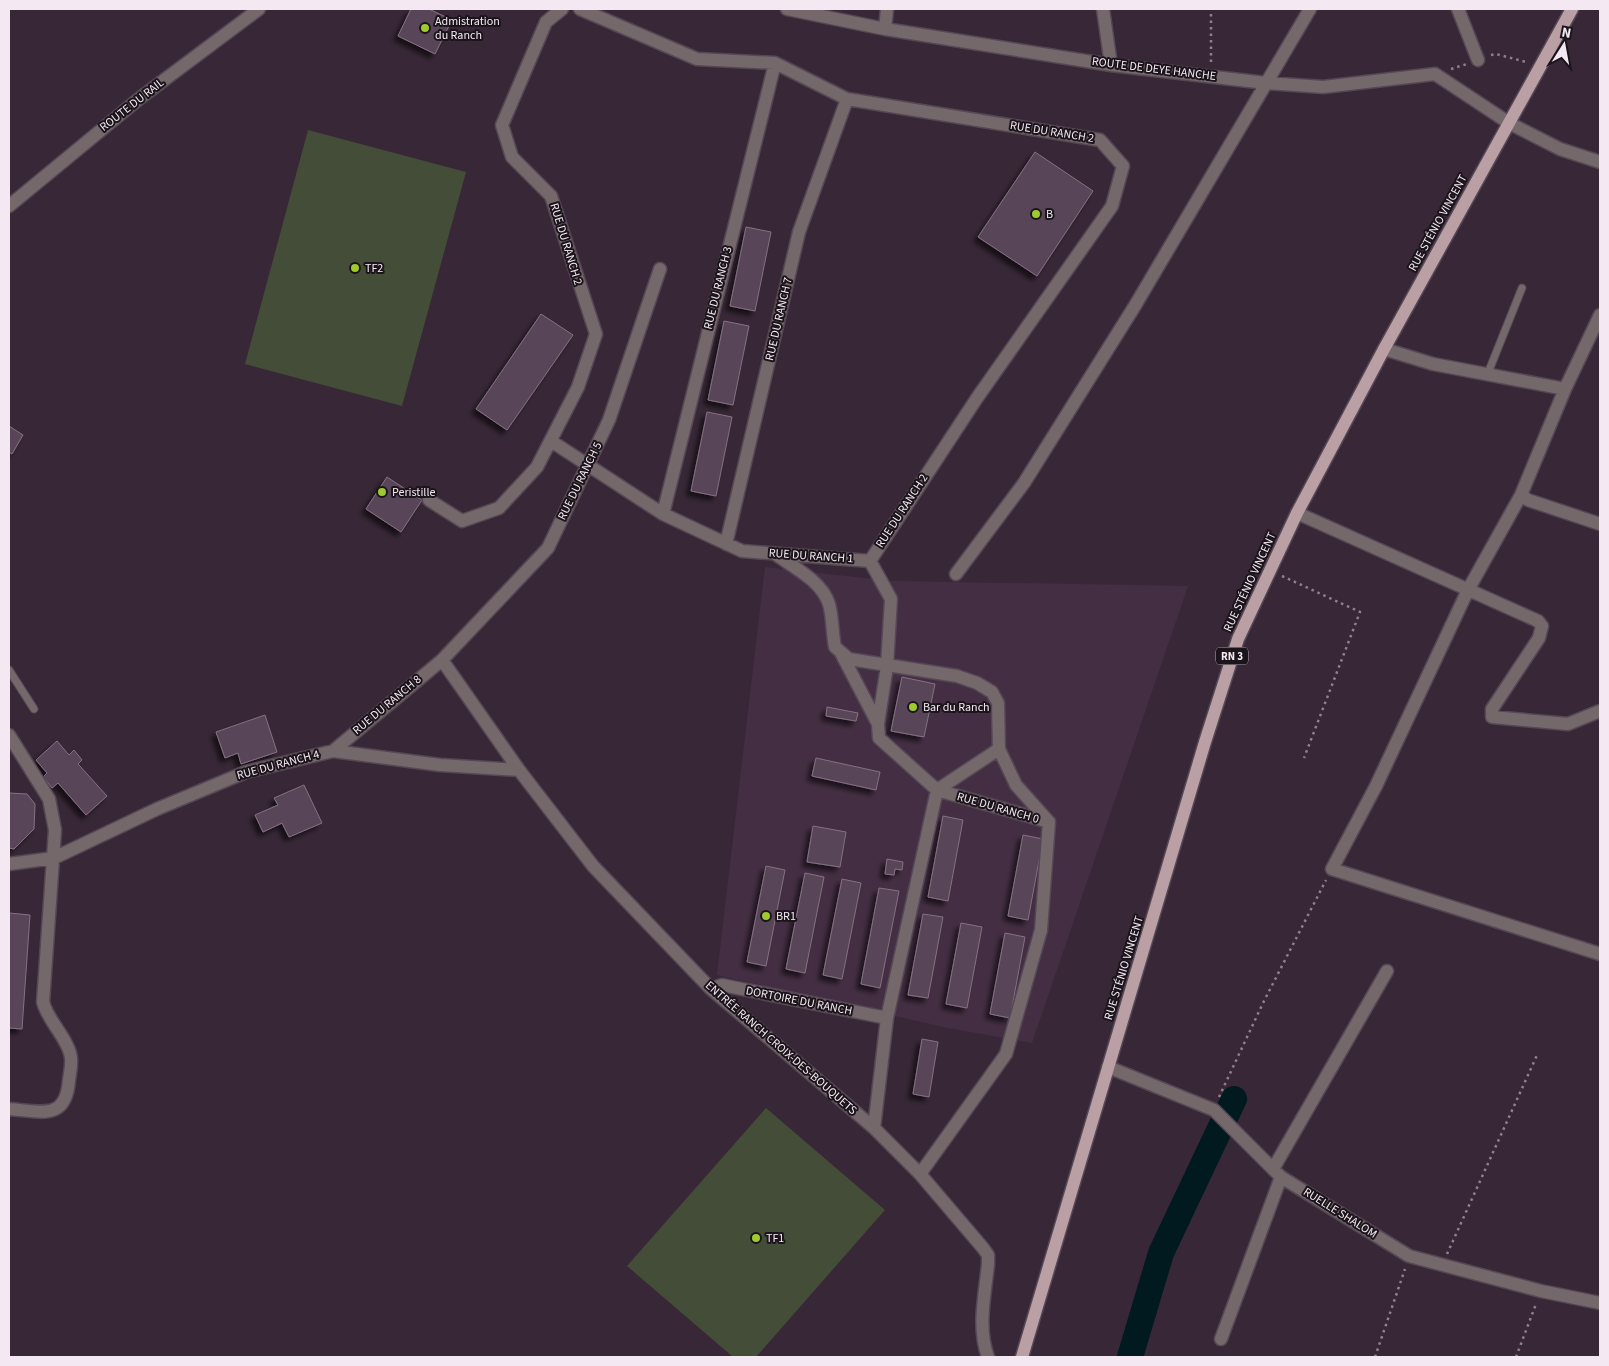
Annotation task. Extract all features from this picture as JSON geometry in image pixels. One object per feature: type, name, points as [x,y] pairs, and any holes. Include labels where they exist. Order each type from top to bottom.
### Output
[{"type":"main road","name":"RUE STÉNIO VINCENT","points":[[1022,1357],[1205,742],[1238,640],[1269,570],[1384,349],[1572,9]]},
{"type":"street","name":"ROUTE DU RAIL","points":[[9,206],[140,98],[259,9]]},
{"type":"street","name":"RUE DU RANCH 2","points":[[429,500],[462,521],[499,508],[537,468],[578,387],[596,334],[551,196],[512,157],[502,125],[546,22],[562,9]]},
{"type":"street","name":"RUE DU RANCH 2","points":[[580,9],[697,60],[775,63],[847,99],[1100,140],[1123,166],[1112,206],[977,398],[870,561]]},
{"type":"street","name":"ROUTE DE DEYE HANCHE","points":[[787,9],[885,29],[1111,65],[1266,83],[1322,87],[1435,74],[1509,123],[1560,149],[1600,162]]},
{"type":"street","points":[[885,29],[887,9]]},
{"type":"street","points":[[1103,9],[1111,65]]},
{"type":"street","points":[[956,574],[1029,474],[1136,304],[1310,9]]},
{"type":"street","points":[[1458,9],[1478,60]]},
{"type":"street","name":"RUE DU RANCH 3","points":[[663,514],[775,63]]},
{"type":"street","name":"RUE DU RANCH 7","points":[[726,544],[799,232],[847,99]]},
{"type":"street","name":"RUE DU RANCH 5","points":[[442,660],[548,548],[609,420],[660,269]]},
{"type":"street","points":[[1600,315],[1564,389],[1521,495],[1468,590],[1376,786],[1332,869],[1600,954]]},
{"type":"street","points":[[1384,349],[1434,364],[1564,389]]},
{"type":"street","name":"RUE DU RANCH 1","points":[[551,441],[663,514],[742,551],[870,561],[891,599],[887,666],[878,724]]},
{"type":"street","points":[[1521,495],[1528,500],[1600,524]]},
{"type":"street","points":[[1298,513],[1538,621],[1542,626],[1539,638],[1492,709],[1492,717],[1568,724],[1600,710]]},
{"type":"street","points":[[774,554],[811,579],[820,590],[829,603],[835,647],[849,660],[957,676],[977,682],[992,692],[998,703],[999,749],[1016,785],[1049,822]]},
{"type":"street","points":[[842,654],[878,724],[879,738],[937,790]]},
{"type":"street","name":"RUE DU RANCH 8","points":[[333,751],[442,660]]},
{"type":"street","name":"ENTRÉE RANCH CROIX-DES-BOUQUETS","points":[[442,660],[519,770],[594,866],[711,989],[874,1128],[920,1174],[988,1255],[982,1322],[984,1345],[988,1357]]},
{"type":"street","points":[[9,735],[49,798],[55,830],[43,1002],[45,1011],[70,1052],[68,1095],[58,1110],[48,1112],[9,1109]]},
{"type":"street","points":[[874,1128],[887,1018],[937,790],[999,749]]},
{"type":"street","name":"RUE DU RANCH 4","points":[[9,864],[54,858],[157,808],[246,772],[333,751],[440,765],[519,770]]},
{"type":"street","name":"RUE DU RANCH 0","points":[[920,1174],[1006,1054],[1041,930],[1049,822],[937,790]]},
{"type":"street","points":[[1221,1339],[1277,1173],[1387,971]]},
{"type":"street","name":"DORTOIRE DU RANCH","points":[[711,989],[722,986],[887,1018]]},
{"type":"street","name":"RUELLE SHALOM","points":[[1108,1068],[1220,1117],[1277,1173],[1409,1256],[1600,1303]]},
{"type":"lane","points":[[1488,373],[1522,288]]},
{"type":"lane","points":[[9,670],[34,709]]},
{"type":"path","points":[[1210,76],[1211,9]]},
{"type":"path","points":[[1269,570],[1360,612],[1304,758]]},
{"type":"path","points":[[1220,1117],[1263,1003],[1332,869]]},
{"type":"path","points":[[1443,1264],[1538,1053]]},
{"type":"path","points":[[1375,1357],[1409,1256]]},
{"type":"path","points":[[1516,1357],[1541,1290]]},
{"type":"shaded area","points":[[765,567],[892,581],[1188,586],[1032,1043],[948,1028],[717,975]]},
{"type":"green space","name":"TF2","points":[[308,130],[466,172],[402,406],[245,364]]},
{"type":"green space","name":"TF1","points":[[766,1108],[885,1210],[756,1357],[733,1357],[627,1266]]},
{"type":"building","name":"Admistration du Ranch","points":[[411,9],[429,9],[452,20],[435,54],[398,36]]},
{"type":"building","name":"B","points":[[1035,152],[1093,191],[1037,276],[978,237]]},
{"type":"building","points":[[746,227],[771,232],[755,311],[730,306]]},
{"type":"building","points":[[541,314],[573,335],[507,430],[476,409]]},
{"type":"building","points":[[724,321],[749,326],[733,405],[708,400]]},
{"type":"building","points":[[707,412],[732,417],[716,496],[691,491]]},
{"type":"building","points":[[9,426],[23,435],[12,454],[9,452]]},
{"type":"building","points":[[387,477],[422,500],[401,532],[366,509]]},
{"type":"building","name":"Bar du Ranch","points":[[902,677],[935,684],[924,737],[891,731]]},
{"type":"building","points":[[827,707],[858,713],[856,721],[826,716]]},
{"type":"building","points":[[265,715],[277,752],[241,764],[238,753],[225,758],[216,732]]},
{"type":"building","points":[[57,741],[69,755],[74,750],[82,760],[78,764],[107,796],[86,815],[58,783],[52,788],[43,777],[47,773],[36,760]]},
{"type":"building","points":[[816,758],[880,772],[876,790],[812,776]]},
{"type":"building","points":[[304,785],[322,823],[289,837],[282,823],[263,832],[255,815],[278,805],[274,798]]},
{"type":"building","points":[[9,793],[27,794],[35,804],[34,829],[14,849],[9,848]]},
{"type":"building","points":[[943,816],[963,820],[948,901],[928,897]]},
{"type":"building","points":[[813,826],[846,832],[840,867],[807,862]]},
{"type":"building","points":[[1023,835],[1043,839],[1028,920],[1008,916]]},
{"type":"building","points":[[887,859],[903,862],[902,870],[895,869],[894,875],[885,874]]},
{"type":"building","name":"BR1","points":[[766,866],[785,870],[766,966],[747,962]]},
{"type":"building","points":[[805,873],[824,877],[805,973],[786,969]]},
{"type":"building","points":[[842,879],[861,883],[842,979],[823,975]]},
{"type":"building","points":[[879,888],[899,891],[880,988],[861,984]]},
{"type":"building","points":[[9,913],[30,915],[22,1029],[9,1028]]},
{"type":"building","points":[[923,914],[943,917],[928,998],[908,995]]},
{"type":"building","points":[[961,923],[982,927],[967,1008],[946,1004]]},
{"type":"building","points":[[1005,933],[1025,937],[1010,1018],[990,1014]]},
{"type":"building","points":[[922,1039],[938,1042],[929,1097],[913,1094]]},
{"type":"waterway","points":[[1130,1357],[1161,1253],[1234,1099]]},
{"type":"place","name":"Admistration du Ranch","points":[[425,28]]},
{"type":"place","name":"B","points":[[1036,214]]},
{"type":"place","name":"TF2","points":[[355,268]]},
{"type":"place","name":"Peristille","points":[[382,492]]},
{"type":"place","name":"Bar du Ranch","points":[[913,707]]},
{"type":"place","name":"BR1","points":[[766,916]]},
{"type":"place","name":"TF1","points":[[756,1238]]}]
